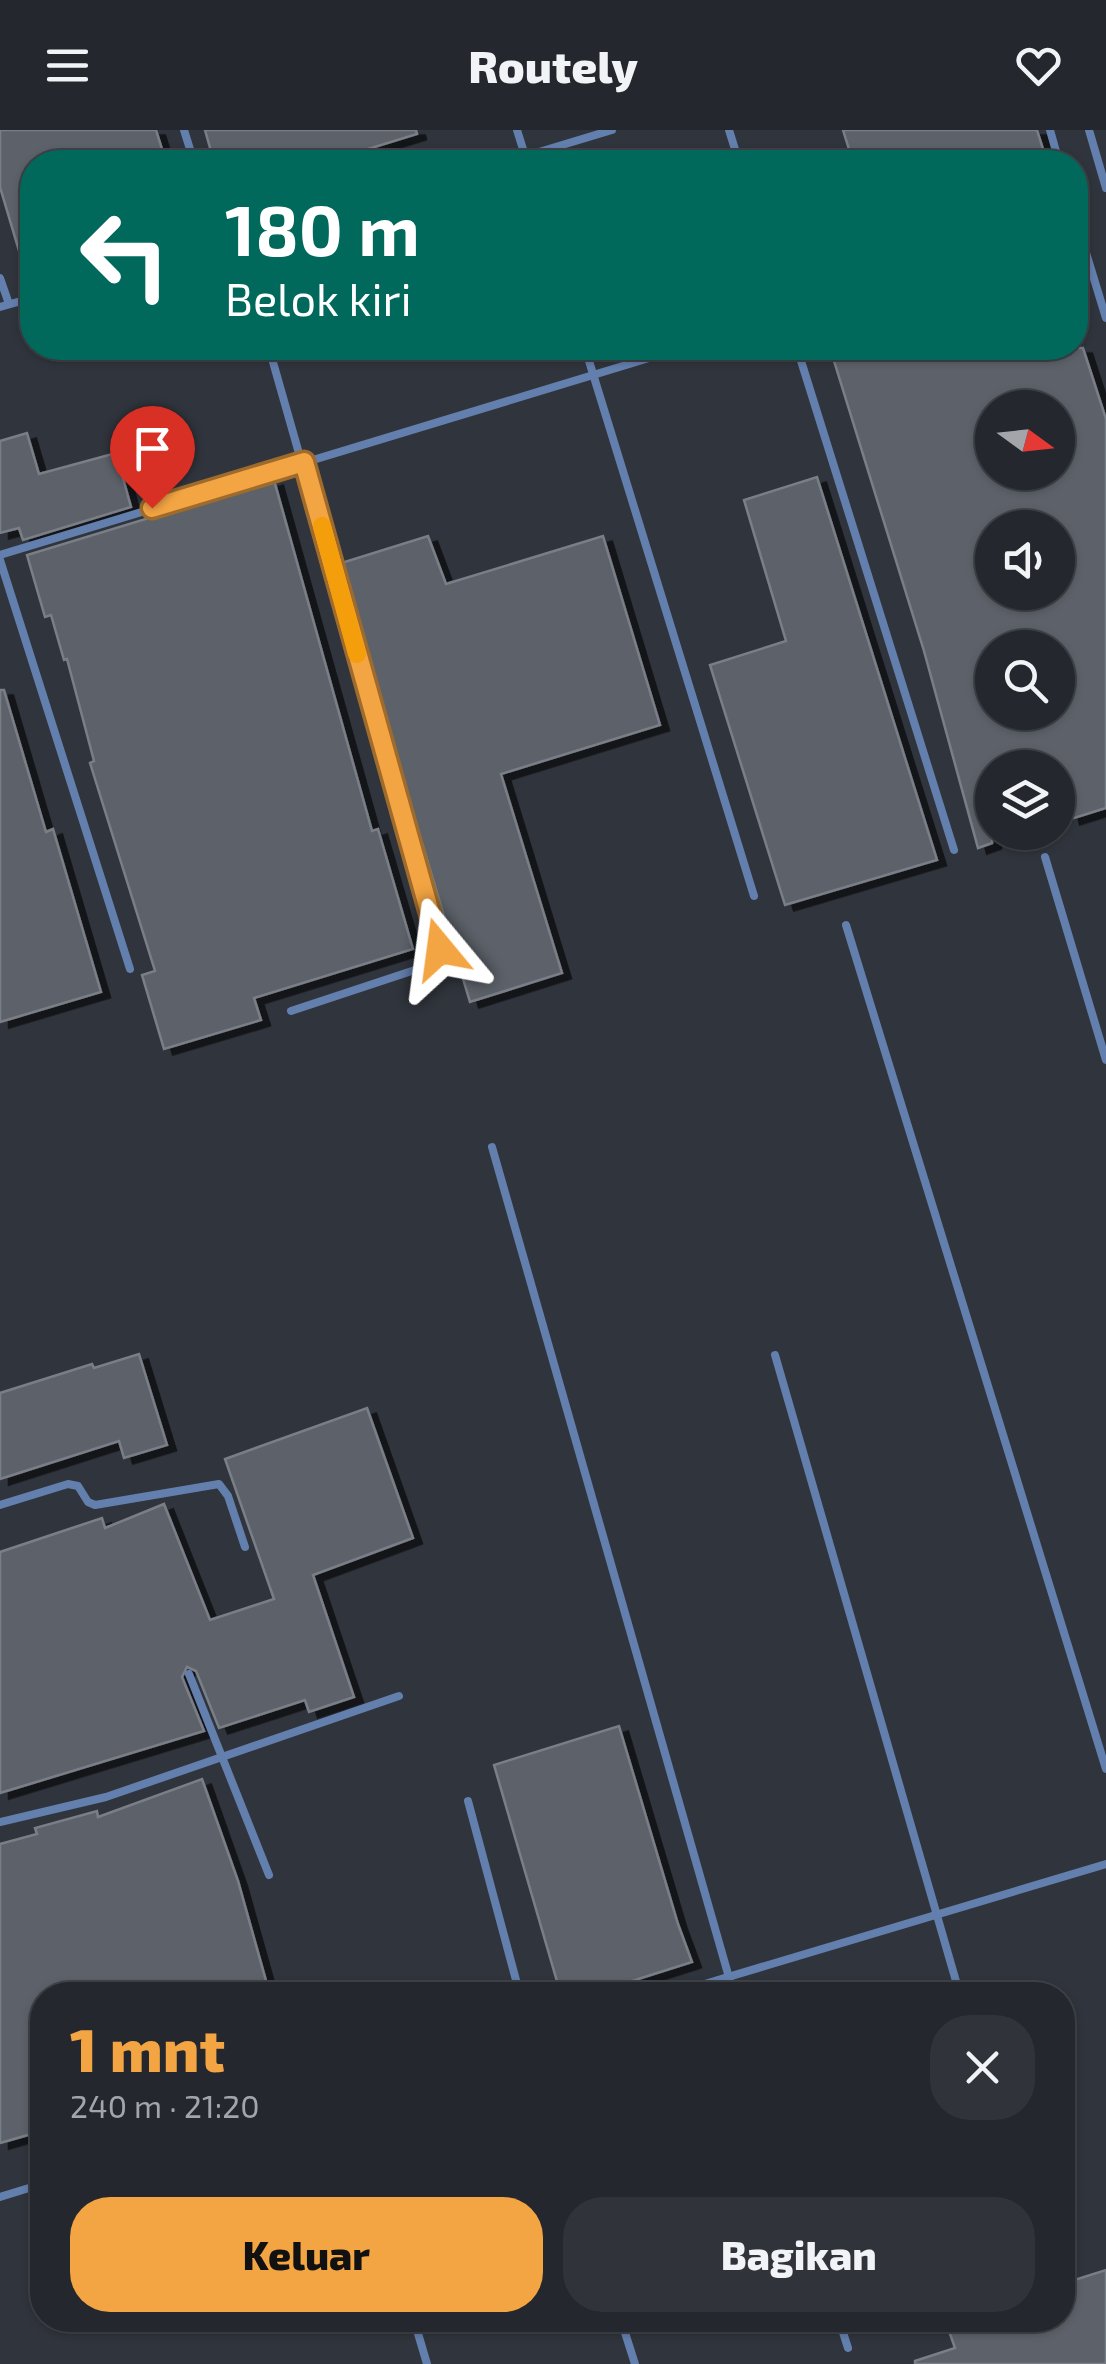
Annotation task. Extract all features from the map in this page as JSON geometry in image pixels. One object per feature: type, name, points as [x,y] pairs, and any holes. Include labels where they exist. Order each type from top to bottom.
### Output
[{"type":"lane","points":[[555,150],[612,130]]},
{"type":"lane","points":[[1089,130],[1106,188]]},
{"type":"lane","points":[[1088,259],[1106,318]]},
{"type":"lane","points":[[0,278],[4,306]]},
{"type":"lane","points":[[274,360],[440,949],[427,966],[291,1011]]},
{"type":"lane","points":[[588,360],[754,896]]},
{"type":"lane","points":[[130,969],[0,558],[641,360]]},
{"type":"lane","points":[[801,360],[954,850]]},
{"type":"lane","points":[[1045,857],[1106,1060]]},
{"type":"lane","points":[[846,924],[1106,1769]]},
{"type":"lane","points":[[492,1148],[729,1982]]},
{"type":"lane","points":[[774,1355],[956,1982]]},
{"type":"lane","points":[[0,1505],[68,1484],[78,1486],[88,1502],[95,1505],[219,1484],[228,1496],[244,1547]]},
{"type":"lane","points":[[189,1674],[270,1875]]},
{"type":"lane","points":[[0,1822],[106,1798],[398,1696]]},
{"type":"lane","points":[[468,1801],[517,1982]]},
{"type":"lane","points":[[714,1982],[1106,1864]]},
{"type":"lane","points":[[0,2196],[30,2187]]},
{"type":"lane","points":[[418,2332],[427,2364]]},
{"type":"lane","points":[[625,2332],[635,2364]]},
{"type":"lane","points":[[843,2332],[848,2348]]},
{"type":"building","points":[[0,130],[156,130],[162,150],[20,150],[20,254],[0,187]]},
{"type":"building","points":[[205,130],[416,130],[417,134],[365,150],[211,150]]},
{"type":"building","points":[[843,130],[1037,130],[1043,150],[849,150]]},
{"type":"building","points":[[834,360],[1087,360],[1106,419],[1106,808],[1075,818],[1075,750],[975,750],[975,837],[924,651]]},
{"type":"building","points":[[27,433],[39,474],[116,453],[131,507],[23,540],[19,528],[0,533],[0,441]]},
{"type":"building","points":[[817,477],[937,860],[785,905],[710,665],[786,641],[744,500]]},
{"type":"building","points":[[274,480],[372,831],[378,829],[413,949],[254,998],[261,1020],[164,1049],[142,975],[155,971],[90,763],[94,761],[67,659],[64,660],[51,615],[45,617],[27,555]]},
{"type":"building","points":[[428,536],[446,584],[603,536],[660,725],[501,774],[562,973],[470,1002],[338,564]]},
{"type":"building","points":[[0,690],[4,690],[46,832],[53,829],[101,992],[0,1022]]},
{"type":"building","points":[[139,1354],[167,1445],[124,1458],[119,1441],[0,1479],[0,1393],[92,1364],[94,1368]]},
{"type":"building","points":[[367,1408],[413,1538],[313,1575],[354,1697],[309,1712],[305,1700],[219,1728],[196,1671],[187,1667],[182,1677],[204,1731],[0,1793],[0,1552],[102,1518],[105,1528],[164,1504],[210,1620],[274,1599],[225,1459]]},
{"type":"building","points":[[619,1726],[692,1962],[629,1982],[557,1982],[494,1765]]},
{"type":"building","points":[[202,1779],[238,1881],[266,1982],[30,1982],[30,2134],[0,2143],[0,1844],[37,1834],[35,1828],[97,1811],[98,1817]]},
{"type":"building","points":[[1106,2270],[1106,2364],[915,2364],[955,2348],[949,2332],[1075,2332],[1075,2280]]},
{"type":"slow traffic","points":[[322,526],[357,654]]},
{"type":"route","points":[[152,508],[304,462],[440,949]]}]
